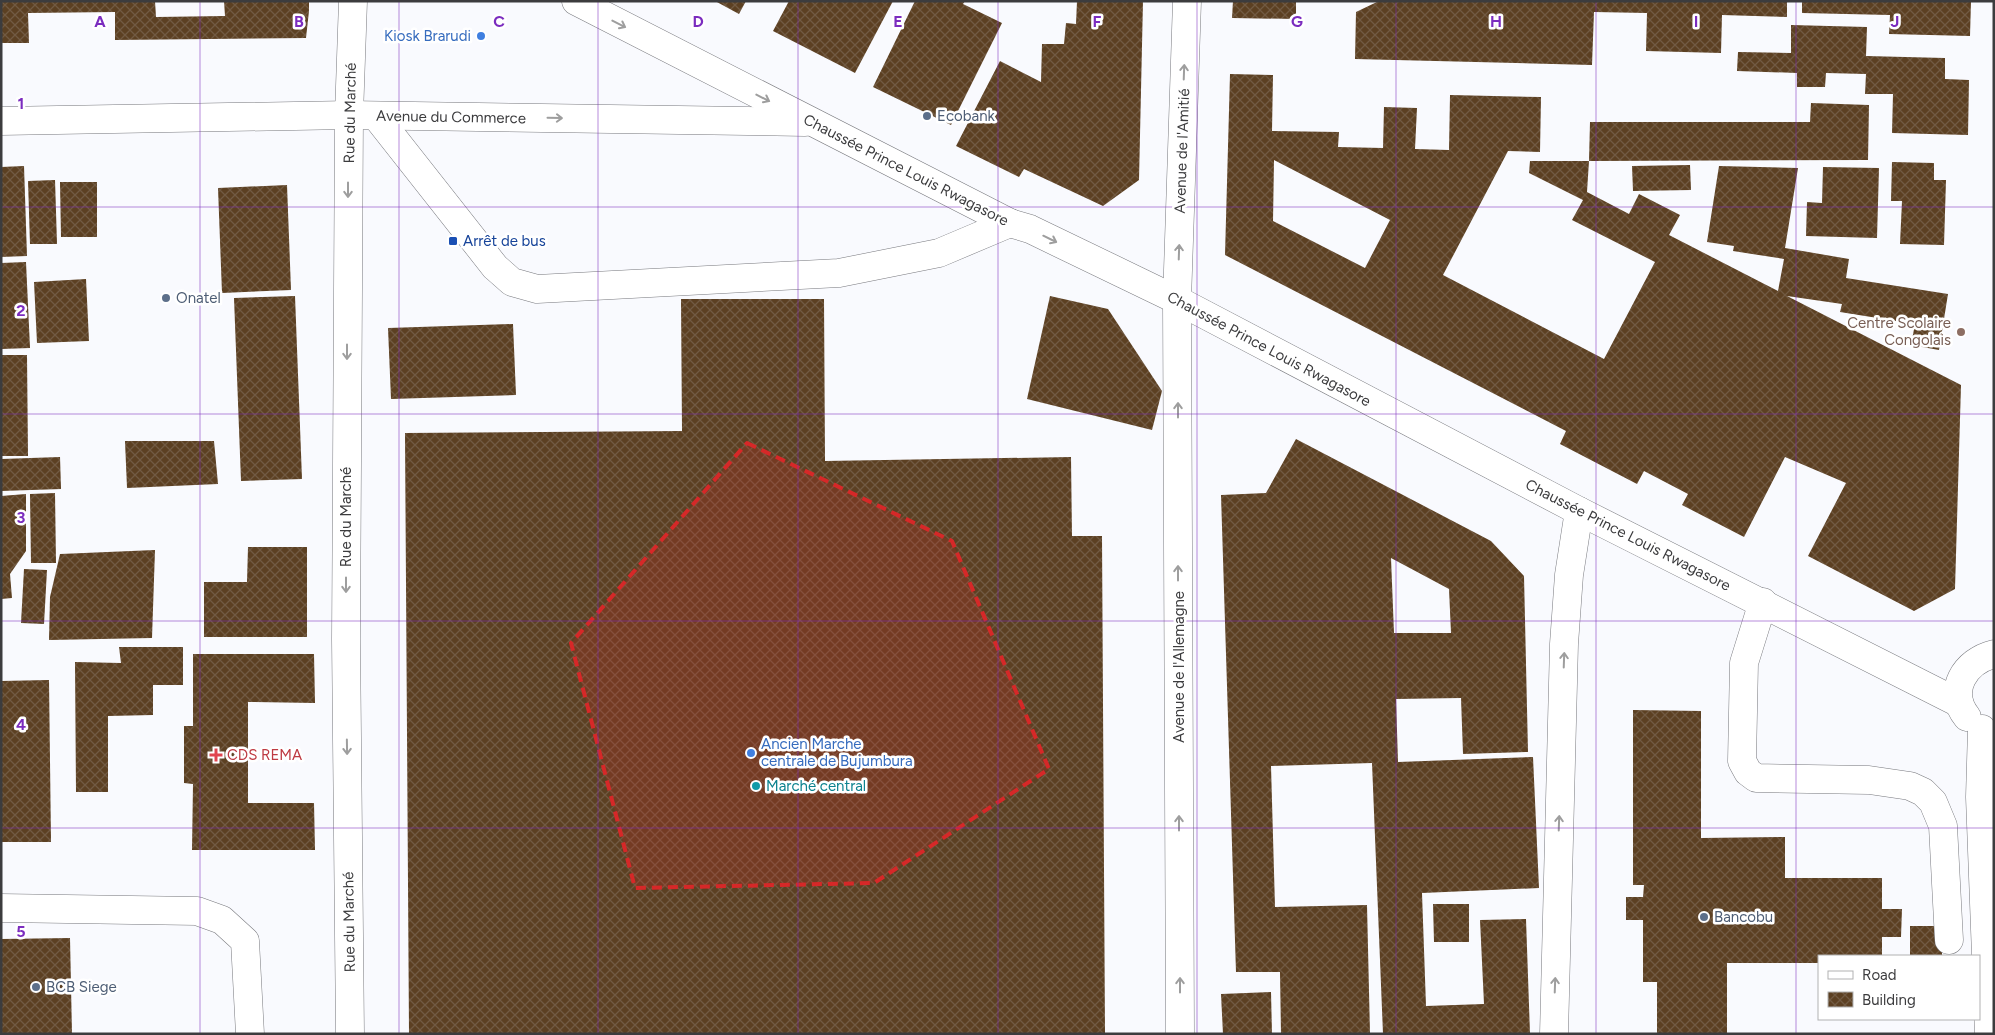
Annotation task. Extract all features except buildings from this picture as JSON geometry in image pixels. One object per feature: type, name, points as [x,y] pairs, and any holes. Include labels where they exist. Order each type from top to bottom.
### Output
[{"type":"street","name":"Rue du Marché","points":[[350,1034],[346,639],[349,115],[353,1]]},
{"type":"street","name":"Chaussée Prince Louis Rwagasore","points":[[576,1],[1010,224],[1030,229],[1177,300],[1579,511],[1959,703]]},
{"type":"street","name":"Avenue de l'Amitié","points":[[1177,300],[1186,1]]},
{"type":"street","name":"Avenue du Commerce","points":[[1,121],[349,115],[810,122]]},
{"type":"street","points":[[376,116],[494,267],[512,282],[537,289],[839,273],[939,253],[1010,224]]},
{"type":"street","name":"Avenue de l'Allemagne","points":[[1177,300],[1180,1034]]},
{"type":"street","points":[[1554,1034],[1564,644],[1569,575],[1579,511]]},
{"type":"street","points":[[1762,602],[1744,663],[1742,762],[1748,772],[1756,778],[1869,780],[1910,786],[1923,792],[1932,802],[1943,826],[1949,940]]},
{"type":"street","points":[[1989,1034],[1980,797],[1988,730],[1974,724],[1965,714],[1959,703],[1958,689],[1962,676],[1969,666],[1981,658],[1993,654],[1994,646]]},
{"type":"street","points":[[1,908],[197,911],[222,920],[245,941],[250,1034]]},
{"type":"highlighted area","points":[[747,443],[952,541],[1049,769],[874,883],[635,888],[571,643]]},
{"type":"place","name":"Kiosk Brarudi","points":[[481,36]]},
{"type":"place","name":"Ecobank","points":[[927,116]]},
{"type":"place","name":"Arrêt de bus","points":[[453,241]]},
{"type":"place","name":"Onatel","points":[[166,298]]},
{"type":"place","name":"Centre Scolaire Congolais","points":[[1961,332]]},
{"type":"place","name":"Ancien Marche centrale de Bujumbura","points":[[751,753]]},
{"type":"place","name":"CDS REMA","points":[[216,755]]},
{"type":"place","name":"Marché central","points":[[756,786]]},
{"type":"place","name":"Bancobu","points":[[1704,917]]},
{"type":"place","name":"BCB Siege","points":[[36,987]]}]
